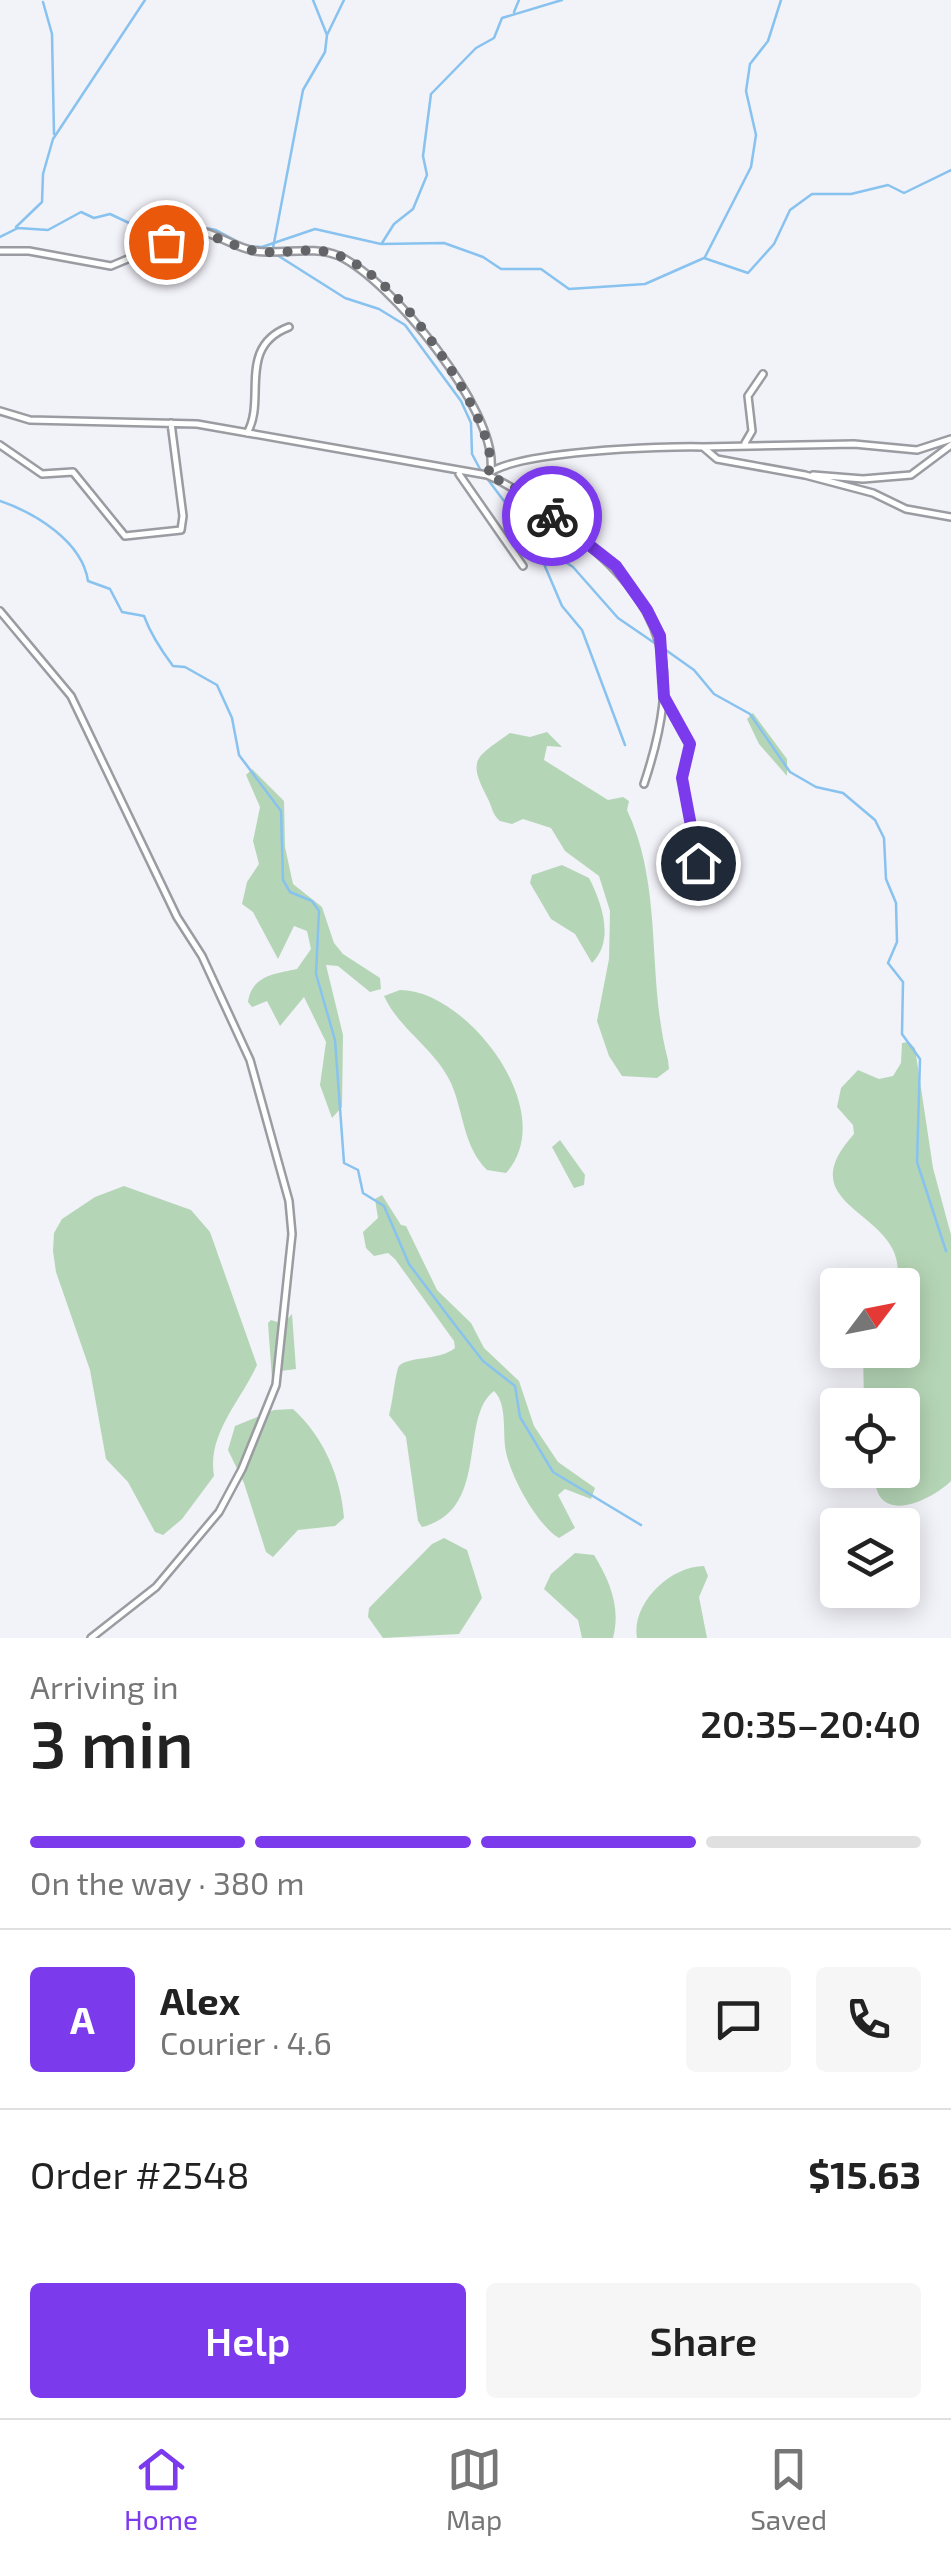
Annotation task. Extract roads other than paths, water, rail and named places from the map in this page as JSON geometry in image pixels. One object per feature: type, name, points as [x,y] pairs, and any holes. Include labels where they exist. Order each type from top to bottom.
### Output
[{"type":"street","points":[[0,251],[29,250],[111,266],[197,230],[258,252],[334,254],[361,268],[402,303],[419,326],[469,398],[488,447],[489,474]]},
{"type":"street","points":[[246,433],[253,411],[254,366],[275,335],[290,327]]},
{"type":"street","points":[[745,443],[752,431],[748,396],[764,374]]},
{"type":"street","points":[[0,411],[30,420],[171,422],[458,472],[489,474],[512,486],[616,566],[660,636],[664,697],[660,736],[644,784]]},
{"type":"street","points":[[0,444],[42,474],[72,472],[125,536],[172,534],[180,530],[183,516],[171,422]]},
{"type":"street","points":[[489,474],[510,461],[568,452],[745,443],[854,444],[917,450],[951,442]]},
{"type":"street","points":[[805,475],[863,478],[910,474],[951,442]]},
{"type":"street","points":[[703,448],[717,459],[805,475],[873,493],[906,509],[951,517]]},
{"type":"street","points":[[458,472],[524,566]]},
{"type":"street","points":[[0,611],[70,696],[177,917],[202,956],[250,1060],[290,1202],[292,1234],[276,1385],[242,1469],[219,1512],[156,1587],[91,1638]]},
{"type":"street","points":[[664,697],[690,744],[682,778],[698,863]]},
{"type":"waterway","points":[[16,227],[42,202],[43,174],[53,139],[145,0]]},
{"type":"waterway","points":[[313,0],[327,35]]},
{"type":"waterway","points":[[273,248],[303,90],[325,52],[327,35],[344,0]]},
{"type":"waterway","points":[[514,12],[519,0]]},
{"type":"waterway","points":[[382,243],[394,224],[413,209],[427,175],[423,156],[431,94],[476,48],[494,38],[502,18],[562,0]]},
{"type":"waterway","points":[[705,257],[751,167],[756,135],[746,91],[750,64],[768,41],[781,0]]},
{"type":"waterway","points":[[43,2],[52,34],[54,134]]},
{"type":"waterway","points":[[0,237],[18,228],[48,230],[81,212],[94,218],[110,214],[144,230],[175,222],[216,230],[246,246],[262,247],[315,229],[381,244],[444,243],[483,257],[501,269],[541,269],[569,289],[645,284],[704,258],[748,273],[774,244],[790,210],[812,194],[851,194],[888,185],[904,193],[951,170]]},
{"type":"waterway","points":[[277,255],[345,298],[379,309],[405,325],[461,401],[471,423],[472,454],[481,471]]},
{"type":"waterway","points":[[486,477],[534,541],[573,567],[618,618],[656,644]]},
{"type":"waterway","points":[[0,501],[42,521],[67,541],[77,553],[88,581],[110,589],[122,612],[144,616],[173,666],[185,667],[217,685],[232,718],[239,755],[281,811],[283,880],[290,892],[312,901],[319,911],[316,974],[335,1040],[344,1163],[358,1170],[363,1193],[384,1206],[409,1264],[452,1321],[483,1361],[515,1386],[520,1417],[553,1472],[641,1525]]},
{"type":"waterway","points":[[535,543],[562,606],[582,630],[625,745]]},
{"type":"waterway","points":[[663,648],[694,670],[714,694],[750,714],[790,772],[816,787],[843,793],[875,820],[884,838],[886,879],[896,903],[897,942],[888,963],[903,982],[902,1034],[920,1059],[917,1162],[946,1251]]}]
